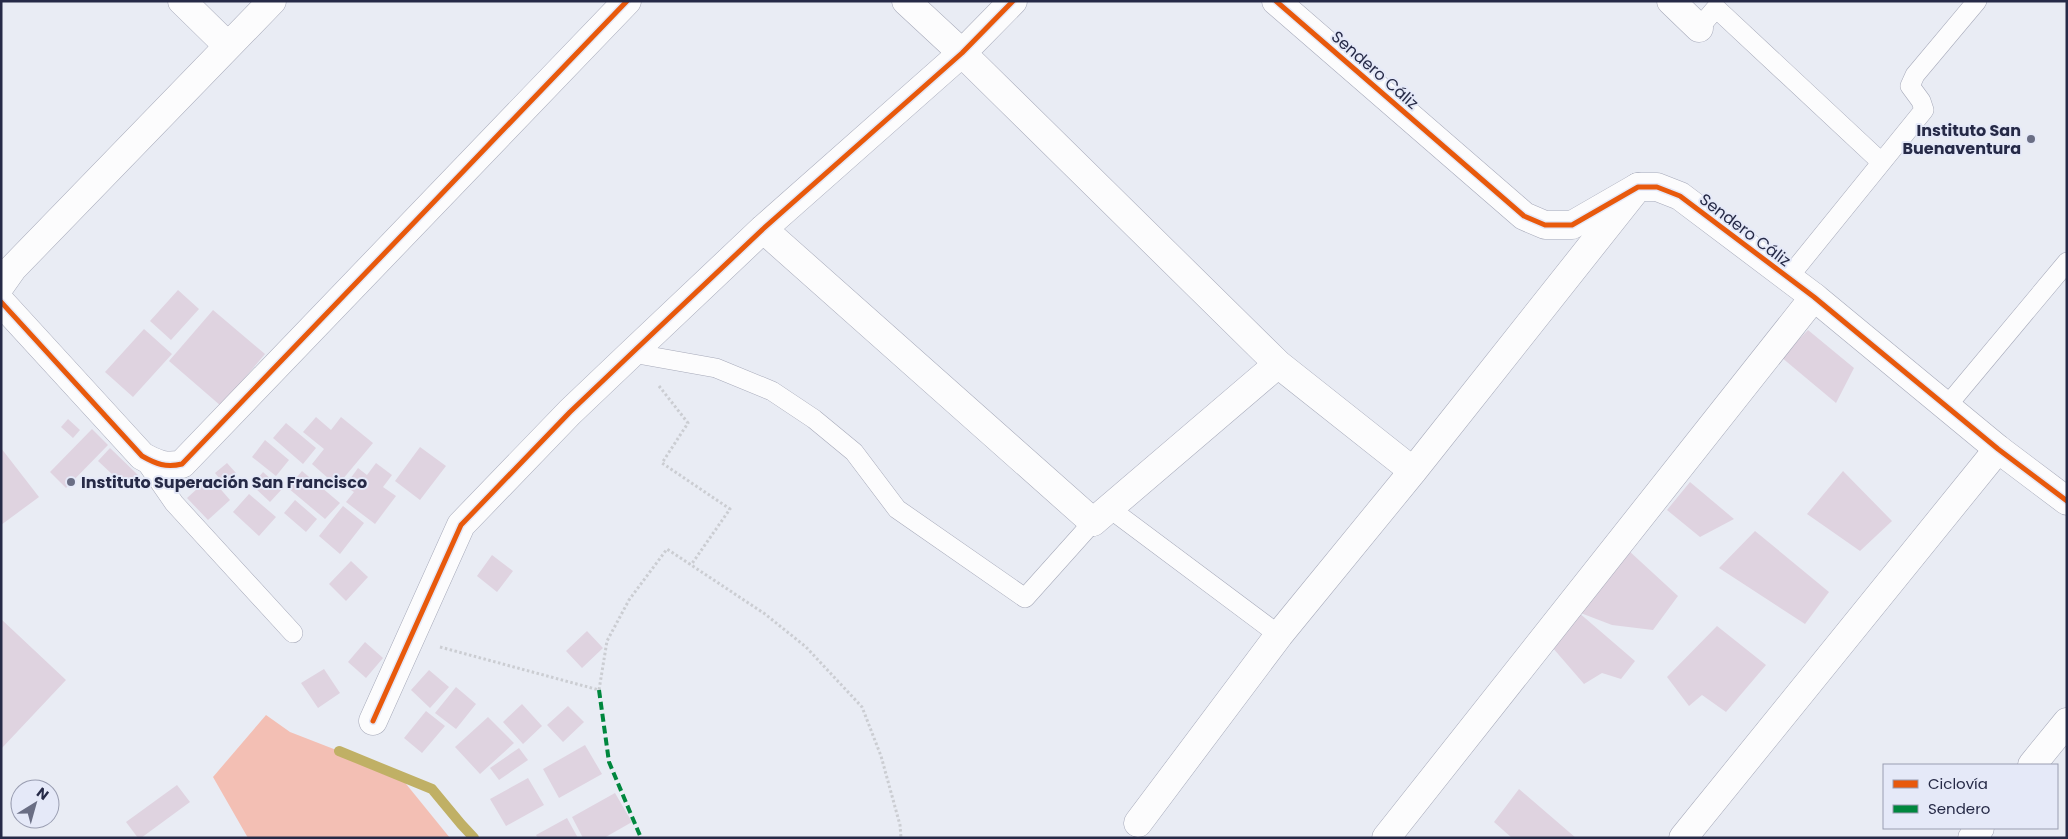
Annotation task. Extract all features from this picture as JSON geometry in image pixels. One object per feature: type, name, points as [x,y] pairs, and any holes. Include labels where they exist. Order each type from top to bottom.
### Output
[{"type":"street","points":[[182,1],[228,46]]},
{"type":"street","points":[[1,285],[13,268],[272,1]]},
{"type":"street","points":[[1,302],[142,456],[156,464],[171,467],[182,464],[190,458],[627,1]]},
{"type":"street","points":[[906,1],[962,53],[1278,364],[1413,471]]},
{"type":"street","points":[[373,721],[461,525],[570,412],[632,352],[764,229],[962,53],[1013,1]]},
{"type":"street","name":"Sendero Cáliz","points":[[1276,1],[1524,216],[1545,225],[1572,225],[1638,187],[1657,187],[1680,196],[1814,297],[1998,449],[2067,501]]},
{"type":"street","points":[[1671,1],[1699,28]]},
{"type":"street","points":[[1138,823],[1279,635],[1413,471],[1638,187]]},
{"type":"street","points":[[764,229],[1101,515],[1278,364]]},
{"type":"street","points":[[1386,838],[1814,297]]},
{"type":"street","points":[[1683,838],[1998,449]]},
{"type":"street","points":[[2033,764],[2067,722]]},
{"type":"lane","points":[[1788,278],[1924,110],[1921,101],[1910,86],[1915,75],[1977,1]]},
{"type":"lane","points":[[1699,28],[1716,8],[1881,162]]},
{"type":"lane","points":[[1946,407],[2067,262]]},
{"type":"lane","points":[[632,352],[716,368],[772,391],[814,419],[854,452],[898,509],[1024,598],[1101,515],[1279,635]]},
{"type":"lane","points":[[142,456],[174,503],[293,633]]},
{"type":"path","points":[[632,352],[688,423],[662,463],[730,508],[691,565]]},
{"type":"path","points":[[411,639],[599,690],[607,641],[629,600],[667,549],[765,614],[806,647],[862,707],[881,756],[900,825],[901,838]]},
{"type":"shaded area","points":[[266,715],[290,732],[398,774],[450,838],[248,838],[213,777]]},
{"type":"building","points":[[178,290],[199,309],[171,340],[150,321]]},
{"type":"building","points":[[213,310],[265,354],[221,406],[169,361]]},
{"type":"building","points":[[144,329],[172,354],[133,397],[105,372]]},
{"type":"building","points":[[1808,330],[1854,368],[1836,403],[1781,357]]},
{"type":"building","points":[[316,417],[331,430],[341,417],[373,443],[337,486],[312,464],[324,449],[303,432]]},
{"type":"building","points":[[68,419],[80,430],[73,438],[61,427]]},
{"type":"building","points":[[286,423],[316,448],[303,464],[273,438]]},
{"type":"building","points":[[92,429],[108,445],[66,488],[50,472]]},
{"type":"building","points":[[265,440],[289,460],[276,476],[252,457]]},
{"type":"building","points":[[420,447],[446,466],[420,500],[395,481]]},
{"type":"building","points":[[1,448],[39,497],[1,525]]},
{"type":"building","points":[[110,448],[140,477],[128,489],[98,461]]},
{"type":"building","points":[[227,463],[236,473],[224,484],[215,473]]},
{"type":"building","points":[[376,463],[392,475],[383,487],[396,496],[375,524],[346,502],[354,492],[345,486],[358,468],[367,475]]},
{"type":"building","points":[[302,471],[340,503],[325,519],[288,488]]},
{"type":"building","points":[[1843,471],[1892,521],[1860,551],[1807,514]]},
{"type":"building","points":[[263,472],[282,489],[270,502],[252,485]]},
{"type":"building","points":[[210,477],[230,500],[208,520],[187,498]]},
{"type":"building","points":[[1690,482],[1734,519],[1700,537],[1667,510]]},
{"type":"building","points":[[249,494],[276,517],[259,536],[233,512]]},
{"type":"building","points":[[295,500],[317,519],[306,532],[284,513]]},
{"type":"building","points":[[343,506],[364,523],[340,554],[319,536]]},
{"type":"building","points":[[1755,531],[1829,592],[1805,624],[1719,568]]},
{"type":"building","points":[[1628,550],[1678,596],[1653,630],[1612,625],[1578,612]]},
{"type":"building","points":[[492,555],[513,571],[497,592],[477,576]]},
{"type":"building","points":[[351,561],[368,577],[346,601],[329,584]]},
{"type":"building","points":[[1578,612],[1635,661],[1621,679],[1602,673],[1584,684],[1552,647]]},
{"type":"building","points":[[1,619],[66,680],[1,749]]},
{"type":"building","points":[[1717,626],[1766,665],[1726,712],[1702,695],[1689,706],[1667,677]]},
{"type":"building","points":[[587,631],[603,648],[582,668],[566,651]]},
{"type":"building","points":[[365,642],[383,658],[366,678],[348,662]]},
{"type":"building","points":[[324,669],[340,693],[318,708],[301,683]]},
{"type":"building","points":[[429,670],[449,687],[430,708],[411,690]]},
{"type":"building","points":[[456,687],[476,704],[456,729],[435,713]]},
{"type":"building","points":[[522,704],[542,726],[523,744],[503,722]]},
{"type":"building","points":[[568,706],[584,722],[563,742],[547,725]]},
{"type":"building","points":[[426,711],[445,726],[422,753],[404,738]]},
{"type":"building","points":[[488,717],[514,743],[480,774],[455,747]]},
{"type":"building","points":[[585,745],[602,774],[559,798],[543,769]]},
{"type":"building","points":[[519,748],[528,760],[499,780],[490,768]]},
{"type":"building","points":[[528,778],[544,805],[506,826],[490,799]]},
{"type":"building","points":[[177,785],[190,802],[141,838],[138,838],[126,822]]},
{"type":"building","points":[[1519,789],[1576,838],[1512,838],[1494,822]]},
{"type":"building","points":[[615,793],[632,822],[604,838],[583,838],[572,817]]},
{"type":"building","points":[[567,818],[578,838],[538,838],[536,835]]},
{"type":"waterway","points":[[339,751],[432,789],[474,838]]},
{"type":"marked path","points":[[599,690],[609,762],[641,838]]},
{"type":"cycle path","points":[[1,302],[142,456],[161,464],[171,466],[182,464],[627,1]]},
{"type":"cycle path","points":[[373,721],[461,525],[570,412],[632,353],[763,229],[962,53],[1013,1]]},
{"type":"cycle path","points":[[1276,1],[1524,216],[1545,225],[1572,225],[1638,187],[1657,187],[1680,196],[1814,297],[1998,449],[2067,501]]},
{"type":"place","name":"Instituto San Buenaventura","points":[[2031,139]]},
{"type":"place","name":"Instituto Superación San Francisco","points":[[71,482]]}]
